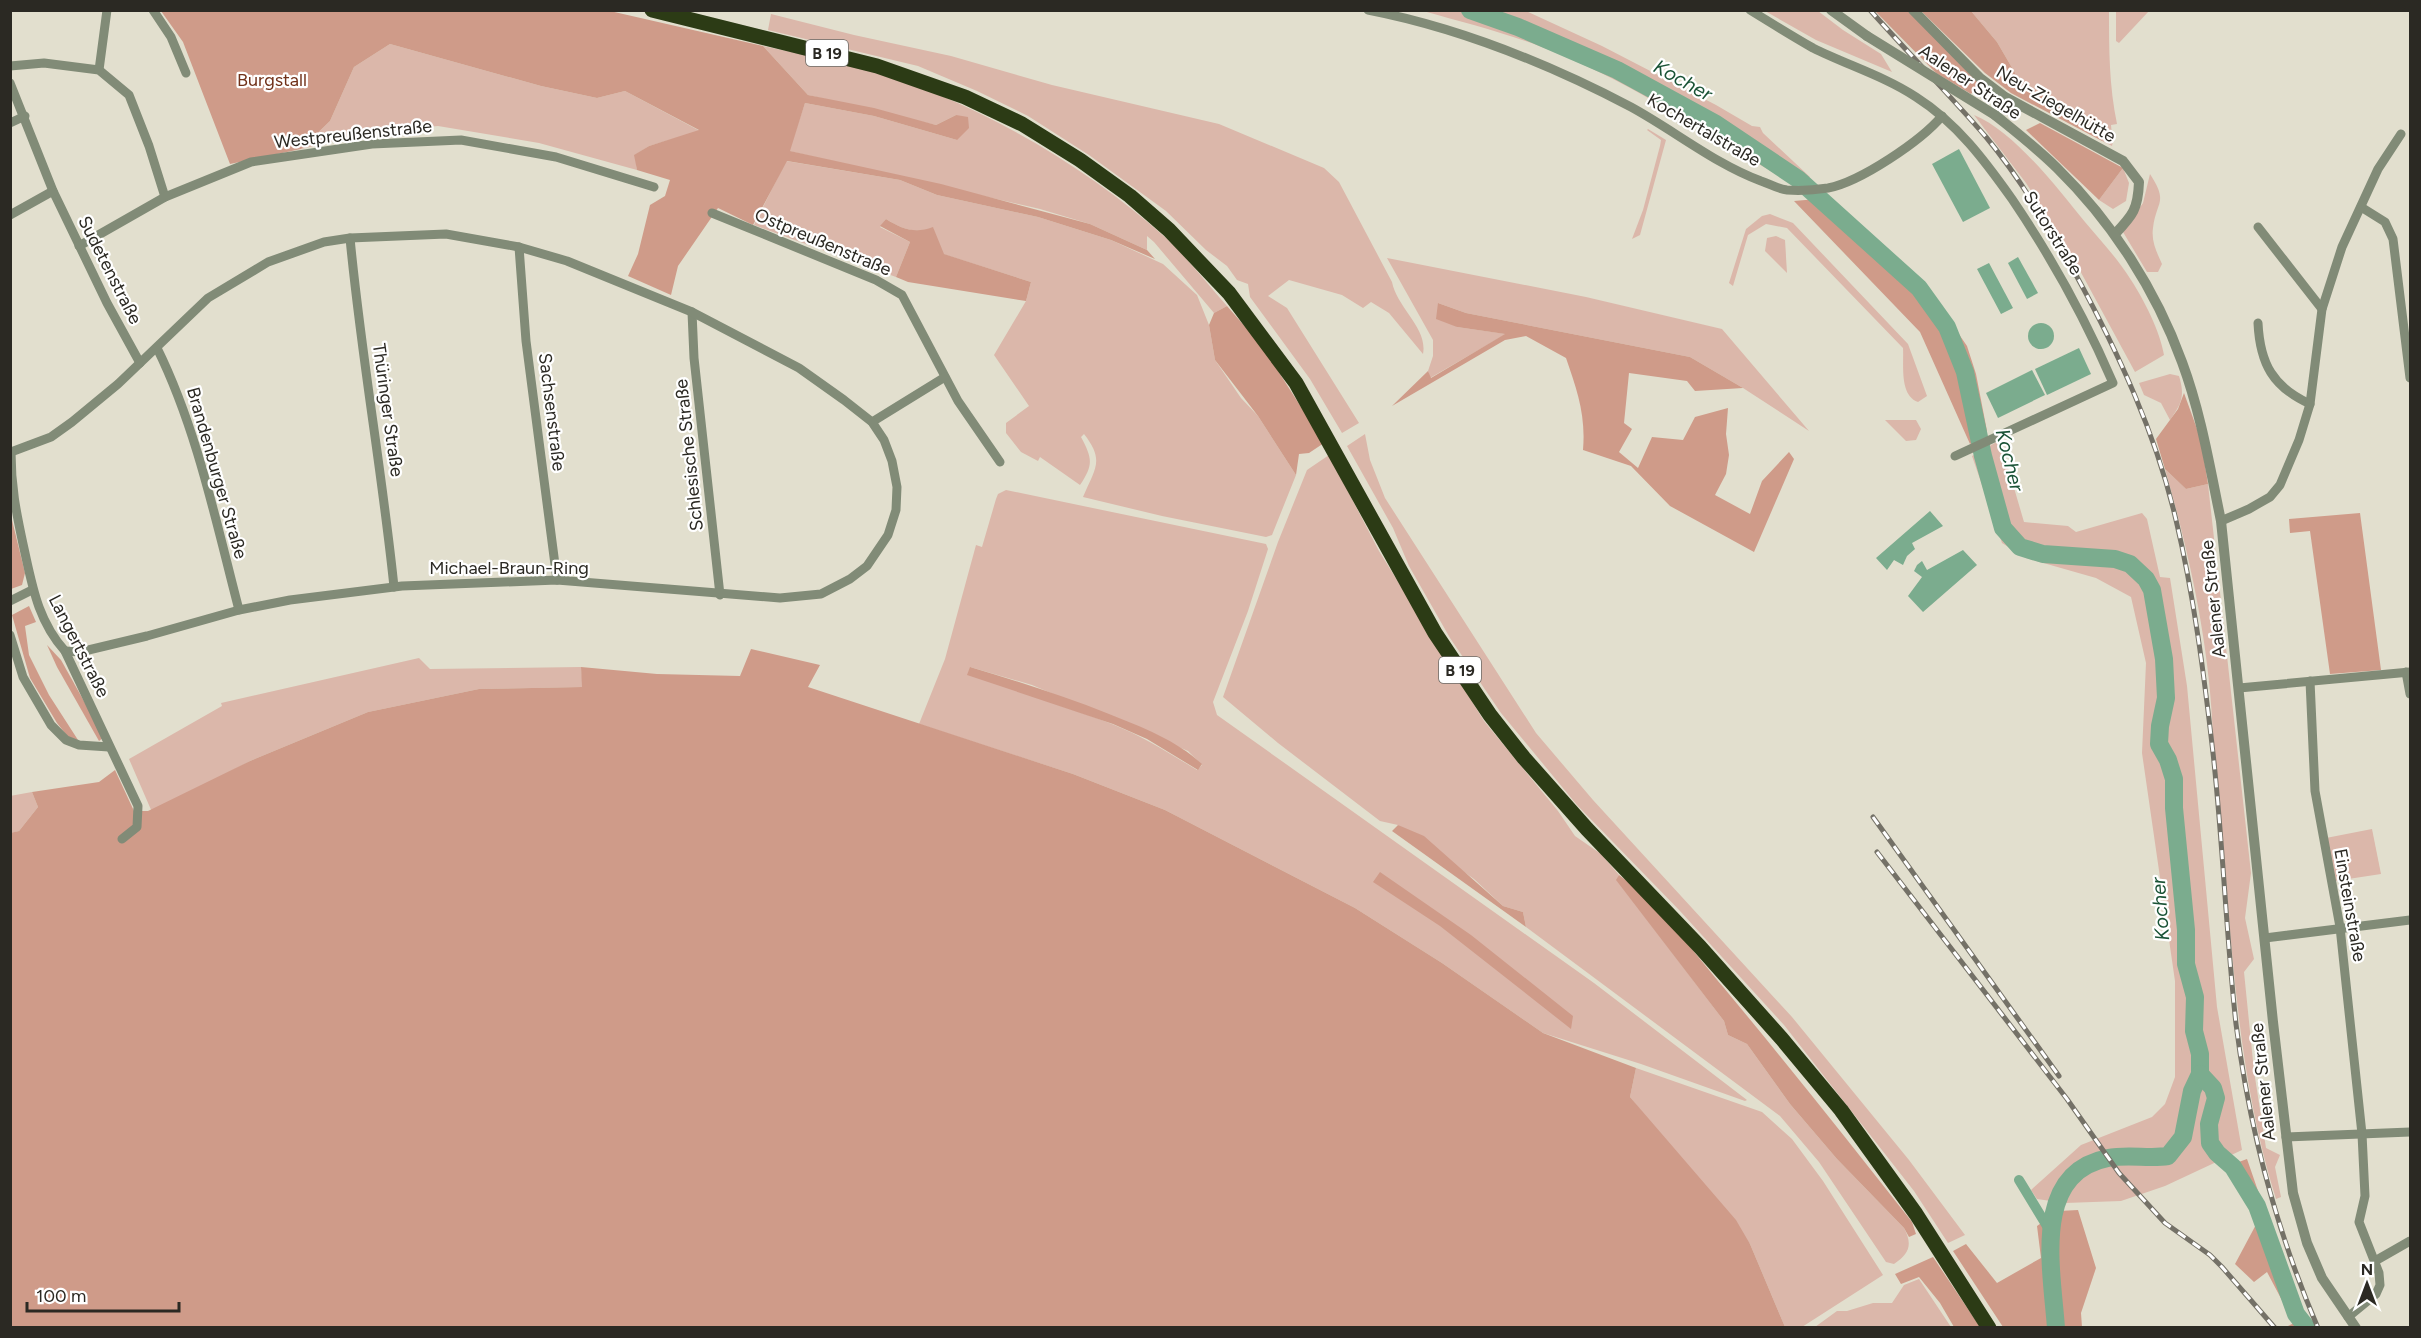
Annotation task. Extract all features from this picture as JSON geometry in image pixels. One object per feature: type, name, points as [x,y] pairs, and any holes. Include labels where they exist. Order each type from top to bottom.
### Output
[{"type":"highway","name":"B 19","points":[[652,10],[877,66],[965,97],[1022,124],[1080,160],[1130,196],[1169,230],[1217,278],[1301,390],[1435,633],[1490,715],[1567,806],[1782,1039],[1833,1101],[1916,1214],[1989,1328]]},
{"type":"street","points":[[99,70],[107,10]]},
{"type":"street","points":[[153,10],[171,37],[186,73]]},
{"type":"street","name":"Kochertalstraße","points":[[1368,10],[1404,17],[1466,35],[1521,55],[1633,108],[1748,176],[1784,189],[1828,188],[1854,179],[1931,129],[1942,117]]},
{"type":"street","points":[[1750,10],[1814,48],[1917,97],[1942,117]]},
{"type":"street","name":"Aalener Straße","points":[[1831,10],[1867,36],[1995,115],[2057,168],[2115,234],[2145,282],[2182,362],[2205,439],[2221,521],[2293,1193],[2307,1243],[2322,1278],[2356,1328]]},
{"type":"street","name":"Neu-Ziegelhütte","points":[[1913,10],[1980,78],[2005,97],[2123,161],[2139,182],[2139,202],[2129,219],[2115,234]]},
{"type":"street","points":[[10,66],[44,63],[99,70],[129,95],[149,146],[165,197]]},
{"type":"street","name":"Sudetenstraße","points":[[10,83],[53,191],[140,363]]},
{"type":"street","points":[[10,123],[25,116]]},
{"type":"street","name":"Sutorstraße","points":[[1942,117],[1970,142],[2039,239],[2077,305],[2113,383],[1955,456]]},
{"type":"street","points":[[2221,521],[2270,497],[2280,485],[2299,440],[2310,404],[2322,309],[2342,248],[2378,169],[2401,134]]},
{"type":"street","name":"Westpreußenstraße","points":[[79,246],[165,197],[251,162],[372,144],[461,140],[556,157],[654,187]]},
{"type":"street","points":[[10,215],[53,191]]},
{"type":"street","points":[[2361,207],[2385,222],[2393,239],[2410,378]]},
{"type":"street","name":"Ostpreußenstraße","points":[[712,213],[876,280],[902,295],[958,401],[1000,462]]},
{"type":"street","points":[[2258,227],[2322,309]]},
{"type":"street","points":[[11,452],[58,432],[157,348],[208,298],[268,262],[324,242],[350,238],[446,234],[519,247],[577,265],[692,312],[799,368],[872,422],[945,377]]},
{"type":"street","name":"Thüringer Straße","points":[[350,238],[362,351],[394,587]]},
{"type":"street","name":"Sachsenstraße","points":[[519,247],[526,340],[557,580]]},
{"type":"street","name":"Schlesische Straße","points":[[692,312],[694,358],[720,595]]},
{"type":"street","points":[[2258,323],[2259,346],[2270,372],[2281,387],[2310,404]]},
{"type":"street","name":"Brandenburger Straße","points":[[157,348],[174,382],[204,476],[239,610]]},
{"type":"street","name":"Michael-Braun-Ring","points":[[65,651],[80,652],[239,610],[312,596],[394,587],[557,580],[720,595],[780,598],[821,594],[850,579],[867,566],[888,535],[896,510],[897,488],[892,461],[884,440],[872,422]]},
{"type":"street","name":"Langertstraße","points":[[11,452],[11,484],[32,590],[52,636],[65,651],[138,806],[137,827],[122,839]]},
{"type":"street","points":[[10,601],[32,590]]},
{"type":"street","points":[[10,635],[23,677],[51,725],[66,740],[79,745],[109,747]]},
{"type":"street","points":[[2239,688],[2408,672],[2410,694]]},
{"type":"street","name":"Einsteinstraße","points":[[2310,681],[2315,791],[2340,927],[2362,1134],[2365,1196],[2359,1222],[2375,1262],[2380,1285],[2376,1294],[2348,1317]]},
{"type":"street","points":[[2265,938],[2410,920]]},
{"type":"street","points":[[2286,1137],[2410,1132]]},
{"type":"street","points":[[2375,1262],[2410,1241]]},
{"type":"shaded area","points":[[2116,10],[2149,11],[2119,43],[2116,41]]},
{"type":"shaded area","points":[[1423,11],[1526,11],[1602,46],[1752,126],[1760,127],[1763,133],[1810,177],[1802,179],[1776,174],[1669,110],[1587,66],[1509,35]]},
{"type":"shaded area","points":[[1765,11],[1818,11],[1881,54],[1892,72],[1816,40]]},
{"type":"shaded area","points":[[1971,11],[2109,11],[2111,82],[2117,124],[2111,125],[2112,136],[2114,136],[2112,146],[2102,141],[2100,133],[2018,78],[1997,42]]},
{"type":"shaded area","points":[[771,14],[951,56],[1052,85],[1219,124],[1324,168],[1339,182],[1400,301],[1417,327],[1421,335],[1423,354],[1389,313],[1371,302],[1363,308],[1342,295],[1289,280],[1268,296],[1287,308],[1359,423],[1342,433],[1310,379],[1250,297],[1248,284],[1237,280],[1227,266],[1206,250],[1166,211],[1089,155],[1028,116],[918,66],[768,30]]},
{"type":"shaded area","points":[[390,44],[541,86],[597,98],[625,91],[700,131],[649,146],[635,155],[637,170],[539,143],[438,126],[376,132],[301,149],[330,121],[354,67]]},
{"type":"shaded area","points":[[763,46],[845,63],[898,79],[940,95],[1021,135],[1098,183],[1133,210],[1174,246],[1227,306],[1214,313],[1147,236],[1147,250],[1090,224],[1040,209],[789,151],[805,103],[874,116],[957,140],[956,115],[936,125],[808,95]]},
{"type":"shaded area","points":[[1974,115],[1989,123],[2020,147],[2115,257],[2146,306],[2159,336],[2164,355],[2135,372],[2065,243],[2026,183]]},
{"type":"shaded area","points":[[1648,129],[1666,140],[1640,235],[1632,239],[1643,210],[1661,140]]},
{"type":"shaded area","points":[[1959,149],[1990,208],[1963,222],[1932,164]]},
{"type":"shaded area","points":[[786,161],[900,180],[937,195],[1038,217],[1111,240],[1163,264],[1197,295],[1209,325],[1215,360],[1241,398],[1258,416],[1296,475],[1272,535],[1266,537],[1083,497],[1096,465],[1094,451],[1084,434],[1081,437],[1090,461],[1088,472],[1080,485],[1040,457],[1038,461],[1021,452],[1006,433],[1006,423],[1029,406],[994,355],[1026,301],[1031,282],[943,254],[933,228],[920,231],[909,230],[886,219],[880,227],[910,242],[896,277],[754,225]]},
{"type":"shaded area","points":[[2123,168],[2129,183],[2126,201],[2113,209],[2099,200]]},
{"type":"shaded area","points":[[2150,174],[2160,197],[2153,233],[2155,247],[2162,264],[2158,272],[2147,272],[2123,232],[2143,203]]},
{"type":"shaded area","points":[[1770,214],[1793,223],[1908,344],[1927,396],[1918,402],[1912,398],[1905,386],[1903,348],[1787,228],[1766,224],[1748,235],[1733,286],[1729,283],[1746,229],[1762,216]]},
{"type":"shaded area","points":[[1776,236],[1785,240],[1787,273],[1765,251],[1767,238]]},
{"type":"shaded area","points":[[2018,257],[2038,293],[2027,299],[2008,263]]},
{"type":"shaded area","points":[[1387,258],[1586,297],[1722,329],[1809,431],[1690,357],[1466,313],[1438,303],[1457,327],[1506,334],[1430,378],[1428,371],[1433,356],[1433,340]]},
{"type":"shaded area","points":[[1989,263],[2013,308],[2001,314],[1977,269]]},
{"type":"shaded area","points":[[2041,323],[2050,327],[2054,336],[2050,345],[2041,349],[2032,345],[2028,336],[2032,327]]},
{"type":"shaded area","points":[[2079,348],[2091,374],[2047,395],[2035,369]]},
{"type":"shaded area","points":[[2032,370],[2045,395],[1998,418],[1986,393]]},
{"type":"shaded area","points":[[2170,374],[2179,376],[2182,394],[2180,404],[2170,420],[2161,403],[2144,395],[2139,383]]},
{"type":"shaded area","points":[[1885,420],[1916,420],[1921,429],[1916,440],[1906,441]]},
{"type":"shaded area","points":[[1365,434],[1370,460],[1385,498],[1536,733],[1593,800],[1792,1017],[1909,1160],[1965,1235],[1948,1243],[1914,1191],[1784,1025],[1680,911],[1577,805],[1501,713],[1450,638],[1409,566],[1393,528],[1347,446]]},
{"type":"shaded area","points":[[2000,440],[2024,522],[2068,526],[2076,532],[2142,513],[2147,519],[2160,577],[2170,578],[2187,686],[2217,1007],[2242,1150],[2165,1186],[2121,1201],[2065,1203],[2037,1199],[2031,1190],[2081,1145],[2152,1117],[2165,1104],[2175,1077],[2175,981],[2142,753],[2146,663],[2131,597],[2096,578],[2026,558],[2002,543],[1972,456]]},
{"type":"shaded area","points":[[1329,455],[1379,551],[1484,721],[1558,811],[1575,836],[1601,854],[1619,875],[1617,880],[1724,1021],[1728,1035],[1747,1044],[1790,1104],[1837,1159],[1904,1228],[1909,1244],[1908,1249],[1903,1257],[1894,1264],[1886,1262],[1819,1162],[1780,1116],[1526,927],[1523,912],[1503,906],[1474,879],[1398,825],[1380,821],[1278,743],[1223,697],[1278,542],[1307,470]]},
{"type":"shaded area","points":[[2165,469],[2186,489],[2208,484],[2251,873],[2245,918],[2254,959],[2244,972],[2254,1071],[2266,1148],[2280,1155],[2275,1167],[2281,1197],[2276,1199],[2249,1085],[2240,1028],[2208,669],[2203,636],[2183,535]]},
{"type":"shaded area","points":[[1006,490],[1266,544],[1268,549],[1248,611],[1213,702],[1217,715],[1594,983],[1747,1100],[1543,1033],[1442,963],[1355,908],[1165,810],[1073,774],[919,724],[945,659],[976,545],[982,547],[998,494]],"holes":[[[970,667],[1032,685],[1188,751],[1202,765],[1197,770],[1123,729],[1003,684]]]},
{"type":"shaded area","points":[[1930,511],[1943,526],[1912,543],[1915,549],[1907,556],[1903,565],[1894,560],[1887,570],[1876,558]]},
{"type":"shaded area","points":[[1963,550],[1977,565],[1923,612],[1908,596],[1922,577],[1914,571],[1917,565],[1922,561],[1927,570]]},
{"type":"shaded area","points":[[419,658],[430,669],[581,667],[583,687],[479,689],[368,712],[250,761],[152,812],[129,759],[222,706],[221,703]]},
{"type":"shaded area","points":[[32,792],[38,807],[19,831],[11,833],[10,796]]},
{"type":"shaded area","points":[[2372,829],[2381,874],[2335,881],[2326,838]]},
{"type":"shaded area","points":[[1636,1068],[1762,1112],[1792,1139],[1823,1181],[1883,1275],[1802,1327],[1785,1327],[1750,1244],[1630,1097]]},
{"type":"shaded area","points":[[1919,1279],[1951,1327],[1815,1327],[1837,1311],[1847,1311],[1873,1303],[1892,1303],[1904,1285]]},
{"type":"green space","name":"Burgstall","points":[[161,11],[610,11],[763,46],[808,95],[874,108],[936,125],[956,115],[968,117],[969,128],[957,140],[874,116],[805,103],[790,151],[941,184],[1090,224],[1147,250],[1155,259],[1111,240],[1038,217],[937,195],[900,180],[787,161],[753,225],[718,208],[678,266],[671,295],[628,276],[638,254],[650,205],[665,196],[670,180],[637,170],[634,155],[649,146],[699,130],[625,91],[597,98],[541,86],[390,44],[354,67],[330,121],[301,149],[230,164],[183,42]]},
{"type":"green space","points":[[1875,11],[1908,11],[1979,82],[1971,94],[1936,73]]},
{"type":"green space","points":[[1921,11],[1971,11],[1997,42],[2018,78],[2100,133],[2102,141],[2011,93],[1985,73]]},
{"type":"green space","points":[[2040,123],[2123,168],[2099,200],[2026,130]]},
{"type":"green space","points":[[1828,198],[1928,289],[1967,346],[1976,374],[1987,431],[1970,444],[1920,332],[1794,201]]},
{"type":"green space","points":[[886,219],[909,229],[920,230],[933,227],[944,254],[1031,282],[1026,301],[908,282],[896,277],[910,242],[880,226]]},
{"type":"green space","points":[[1438,303],[1466,313],[1690,357],[1743,388],[1695,391],[1687,381],[1629,373],[1624,423],[1632,429],[1619,452],[1638,468],[1652,437],[1683,440],[1695,417],[1728,408],[1726,434],[1729,455],[1726,474],[1715,495],[1750,514],[1762,481],[1789,452],[1794,459],[1754,552],[1670,506],[1631,466],[1583,450],[1582,414],[1566,358],[1526,336],[1505,340],[1392,406],[1428,371],[1431,378],[1505,334],[1457,327],[1436,319]]},
{"type":"green space","points":[[1227,306],[1262,346],[1324,443],[1309,453],[1299,454],[1296,475],[1258,416],[1215,360],[1209,325],[1214,313]]},
{"type":"green space","points":[[2184,393],[2201,440],[2208,484],[2186,489],[2165,469],[2156,439],[2178,409]]},
{"type":"green space","points":[[2360,513],[2381,670],[2330,674],[2310,531],[2290,533],[2289,519]]},
{"type":"green space","points":[[11,516],[25,573],[22,585],[11,589]]},
{"type":"green space","points":[[29,606],[36,622],[25,626],[29,655],[49,695],[78,740],[69,738],[57,723],[30,678],[12,615]]},
{"type":"green space","points":[[47,645],[61,660],[104,737],[99,741],[57,667]]},
{"type":"green space","points":[[751,649],[820,665],[808,687],[1073,774],[1165,810],[1355,908],[1442,963],[1543,1033],[1636,1068],[1630,1097],[1736,1220],[1750,1244],[1785,1327],[11,1327],[10,833],[19,831],[38,807],[32,792],[99,782],[115,770],[134,811],[148,811],[250,761],[368,712],[479,689],[582,687],[581,667],[657,674],[740,676]]},
{"type":"green space","points":[[970,667],[1058,695],[1134,724],[1170,741],[1202,764],[1198,770],[1147,739],[1113,724],[967,675]]},
{"type":"green space","points":[[1398,825],[1424,836],[1503,906],[1523,912],[1526,927],[1392,831]]},
{"type":"green space","points":[[1380,872],[1471,935],[1573,1016],[1571,1029],[1440,926],[1373,882]]},
{"type":"green space","points":[[1619,875],[1661,913],[1700,959],[1912,1222],[1916,1234],[1909,1237],[1904,1228],[1837,1159],[1790,1104],[1747,1044],[1728,1035],[1724,1021],[1616,880]]},
{"type":"green space","points":[[2247,1159],[2275,1240],[2273,1243],[2285,1280],[2302,1313],[2316,1327],[2286,1327],[2294,1323],[2267,1272],[2254,1282],[2235,1264],[2259,1219],[2236,1163]]},
{"type":"green space","points":[[2078,1210],[2096,1268],[2081,1313],[2082,1327],[2003,1327],[1953,1251],[1966,1244],[1997,1283],[2041,1258],[2037,1226],[2059,1211]]},
{"type":"green space","points":[[1933,1257],[1980,1327],[1954,1327],[1940,1303],[1919,1277],[1901,1284],[1895,1274]]},
{"type":"waterway","name":"Kocher","points":[[1470,10],[1518,27],[1617,70],[1716,124],[1798,179],[1919,288],[1947,327],[1965,372],[1983,456],[2003,528],[2020,547],[2043,554],[2115,559],[2130,564],[2146,579],[2152,590],[2164,659],[2166,698],[2159,744],[2168,760],[2174,779],[2174,808],[2186,930],[2186,964],[2195,997],[2194,1031],[2200,1054],[2200,1074],[2192,1091],[2183,1137],[2168,1156],[2108,1158],[2083,1167],[2067,1183],[2057,1203],[2050,1253],[2056,1328]]},
{"type":"waterway","name":"Kocher","points":[[1980,460],[1983,456]]},
{"type":"waterway","points":[[2200,1074],[2213,1088],[2216,1098],[2209,1124],[2210,1143],[2217,1153],[2233,1167],[2257,1206],[2296,1314],[2307,1328]]},
{"type":"waterway","points":[[2019,1180],[2050,1231]]},
{"type":"railway","points":[[1870,10],[1986,137],[2034,204],[2076,275],[2107,334],[2147,425],[2158,456],[2176,520],[2202,665],[2216,787],[2236,1024],[2242,1063],[2257,1140],[2277,1217],[2318,1328]]},
{"type":"railway","points":[[1873,817],[2059,1076]]},
{"type":"railway","points":[[1877,852],[2067,1099],[2119,1173],[2165,1223],[2210,1255],[2275,1328]]}]
